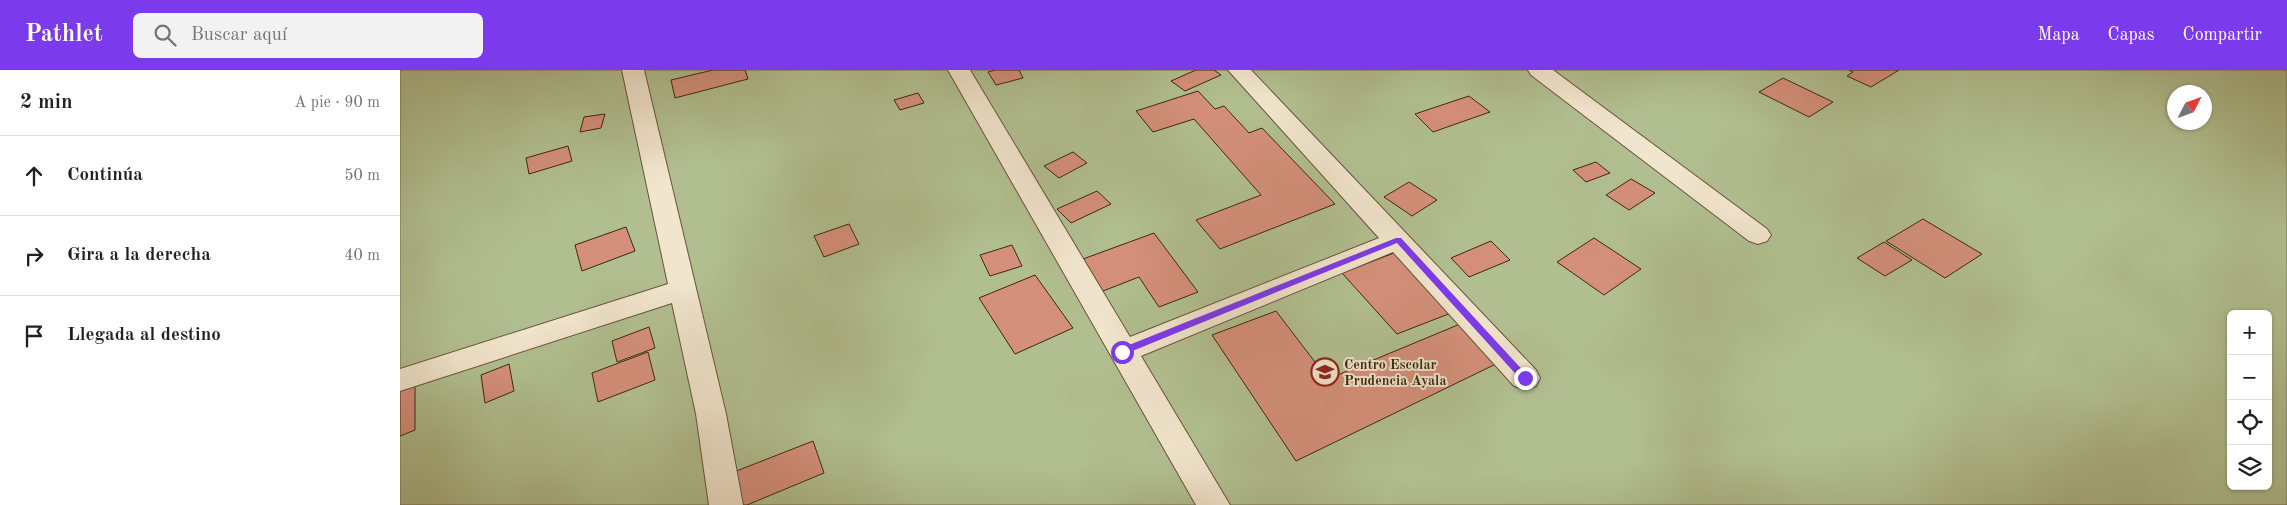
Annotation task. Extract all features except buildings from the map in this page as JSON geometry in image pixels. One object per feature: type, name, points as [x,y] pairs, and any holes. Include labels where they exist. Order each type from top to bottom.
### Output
[{"type":"street","points":[[634,70],[711,414],[726,505]]},
{"type":"street","points":[[959,70],[1213,505]]},
{"type":"street","points":[[1239,70],[1525,378]]},
{"type":"street","points":[[1539,70],[1758,235]]},
{"type":"street","points":[[1122,352],[1398,240]]},
{"type":"street","points":[[400,380],[683,289]]},
{"type":"green space","points":[[400,70],[2287,70],[2287,505],[400,505]]},
{"type":"place","name":"Centro Escolar Prudencia Ayala","points":[[1325,372]]},
{"type":"route","points":[[1122,352],[1398,240],[1525,378]]}]
